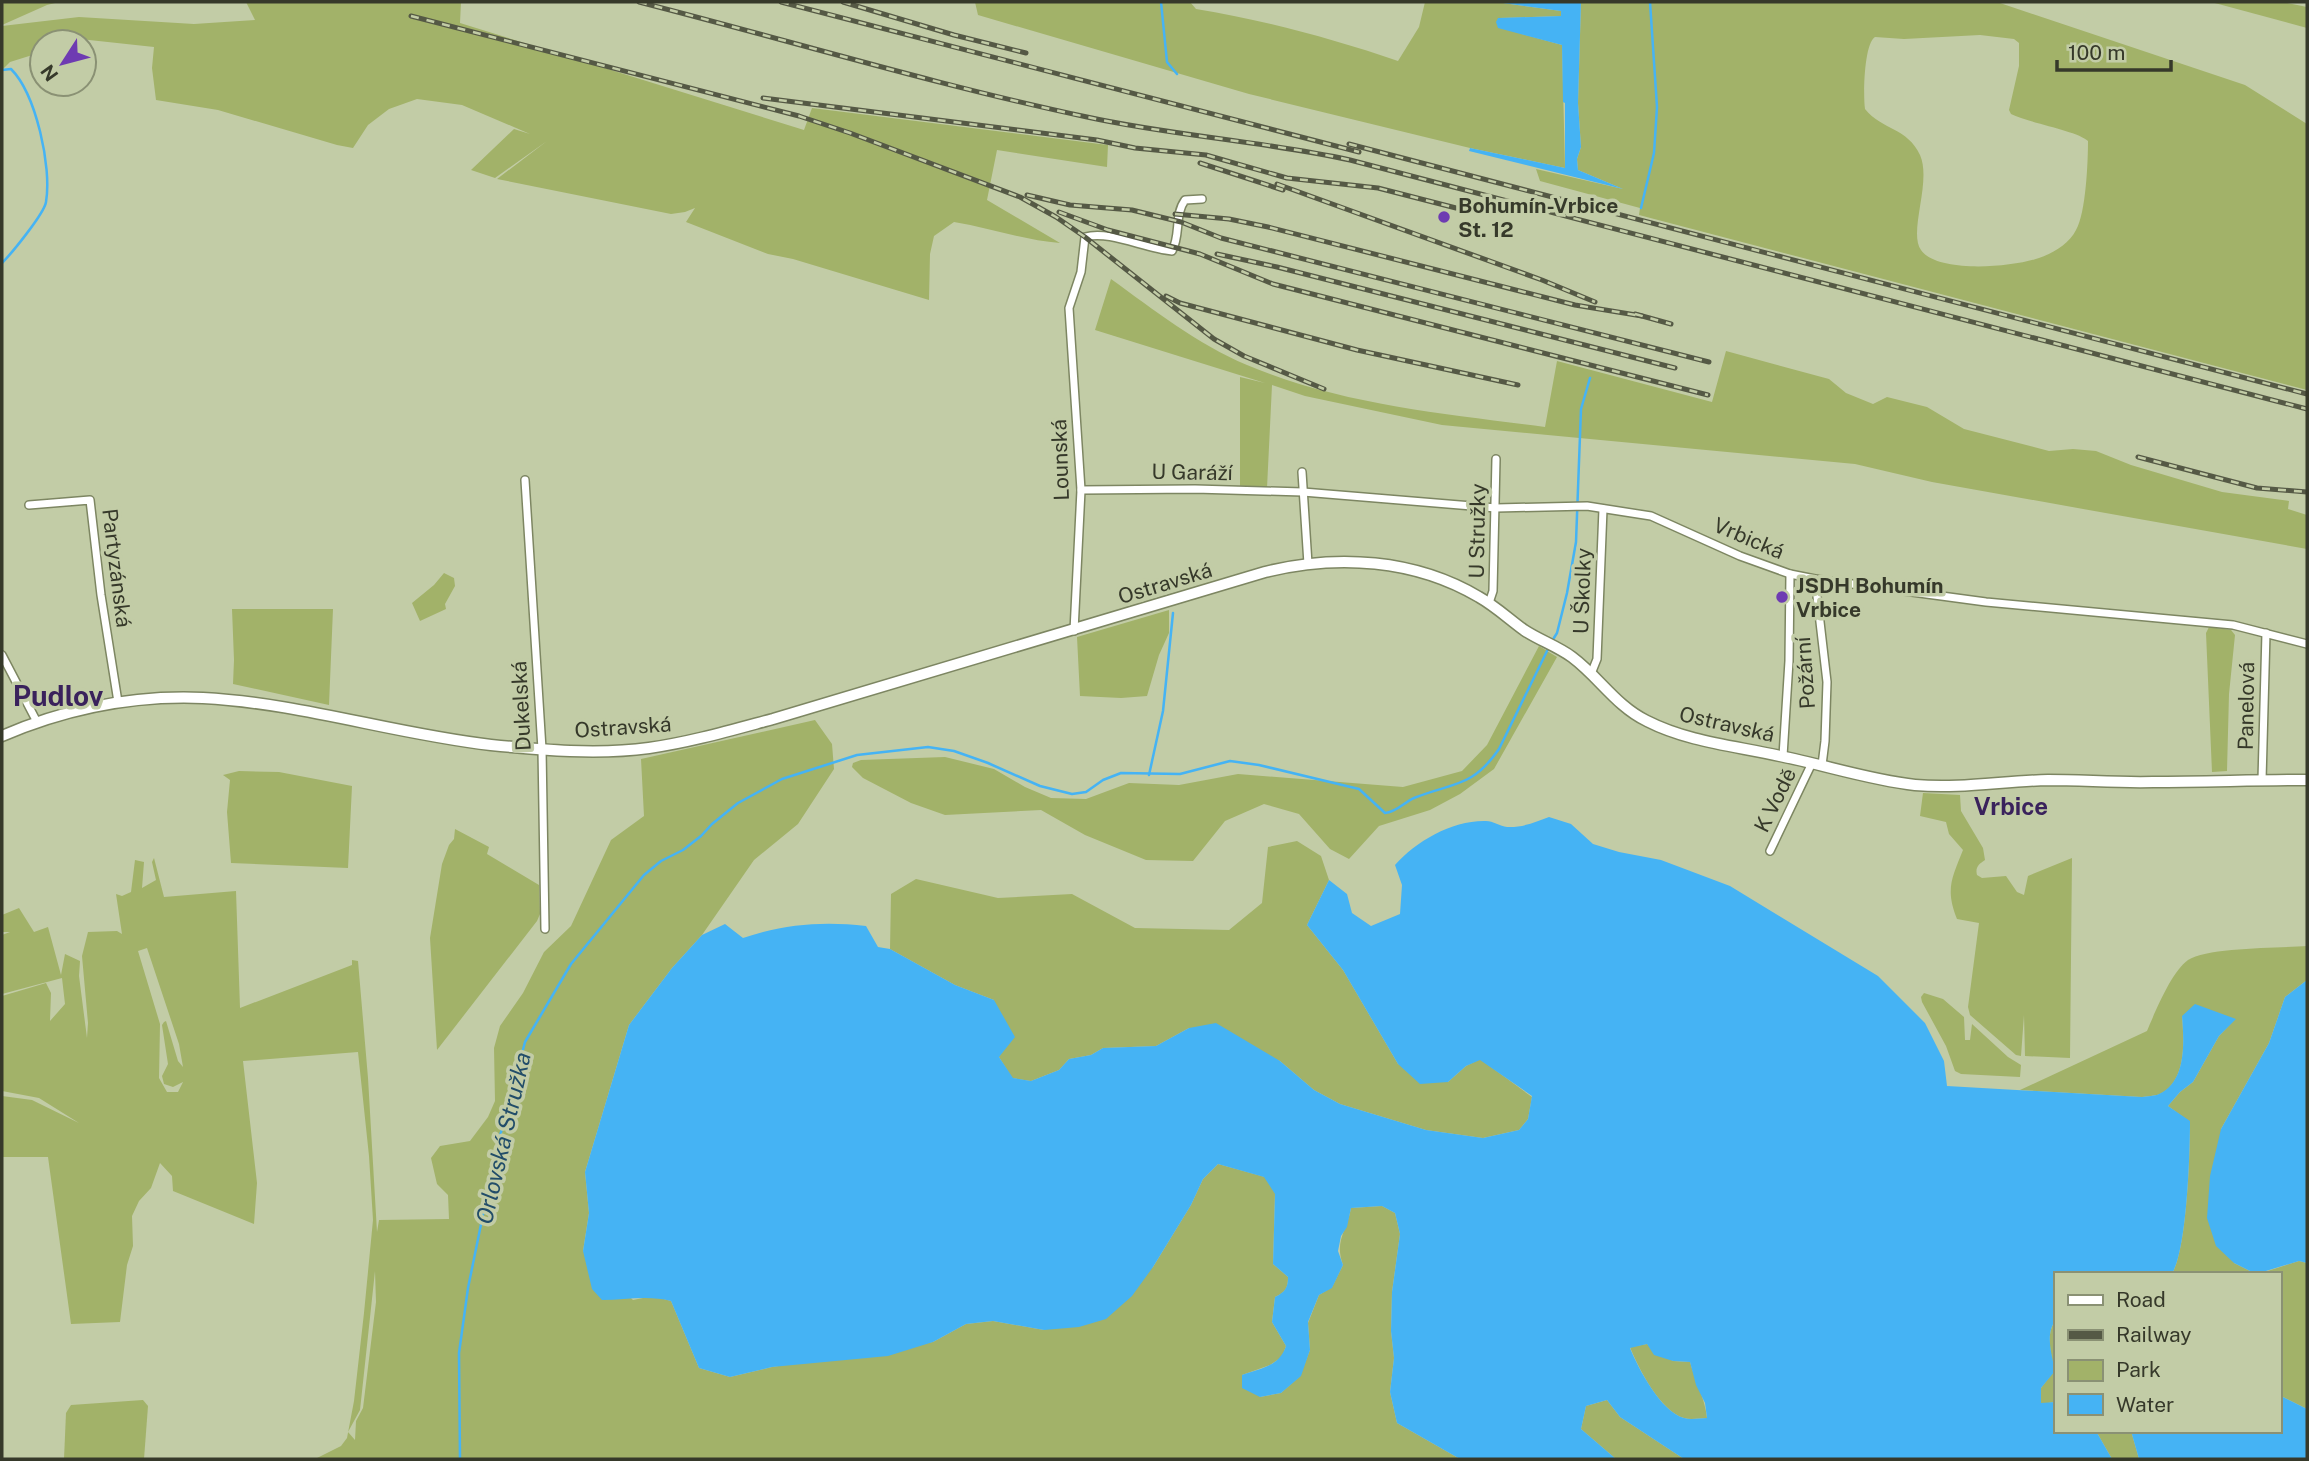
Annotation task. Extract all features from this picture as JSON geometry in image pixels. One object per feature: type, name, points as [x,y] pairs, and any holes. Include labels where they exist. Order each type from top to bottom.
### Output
[{"type":"main road","name":"Ostravská","points":[[2,736],[37,722],[118,702],[203,698],[253,703],[476,743],[542,749],[640,749],[699,739],[1074,631],[1257,574],[1308,564],[1352,561],[1394,565],[1448,582],[1489,603],[1541,641],[1560,650],[1591,674],[1620,704],[1644,720],[1689,737],[1889,781],[1941,786],[2039,780],[2307,780]]},
{"type":"street","name":"Lounská","points":[[1074,631],[1081,489],[1069,308],[1081,272],[1085,237],[1096,234],[1172,251],[1178,230],[1180,207],[1185,200],[1202,199]]},
{"type":"street","name":"U Stružky","points":[[1489,603],[1493,591],[1496,458]]},
{"type":"street","points":[[1302,472],[1308,564]]},
{"type":"street","name":"Dukelská","points":[[525,481],[542,749],[545,929]]},
{"type":"street","name":"U Garáží","points":[[1081,489],[1303,492]]},
{"type":"street","name":"Vrbická","points":[[1303,492],[1496,508],[1587,506],[1651,516],[1740,556],[1790,574],[1815,579],[1986,602],[2233,625],[2307,644]]},
{"type":"street","name":"Partyzánská","points":[[29,505],[90,500],[101,595],[118,702]]},
{"type":"street","name":"U Školky","points":[[1591,674],[1597,659],[1603,509]]},
{"type":"street","name":"Požární","points":[[1783,756],[1789,661],[1790,574]]},
{"type":"street","name":"Požární","points":[[1815,579],[1827,682],[1825,741],[1817,764]]},
{"type":"street","name":"Panelová","points":[[2262,780],[2266,633]]},
{"type":"street","points":[[2,655],[37,722]]},
{"type":"street","name":"K Vodě","points":[[1770,851],[1817,764]]},
{"type":"green space","points":[[59,2],[2,25],[2,4]]},
{"type":"green space","points":[[246,2],[461,2],[460,23],[804,130],[812,108],[1108,145],[1107,167],[997,150],[987,200],[1060,243],[954,222],[934,236],[930,254],[929,300],[768,254],[686,222],[695,208],[671,214],[497,179],[547,141],[495,178],[471,170],[514,129],[530,134],[462,105],[417,99],[389,109],[368,125],[353,148],[218,110],[156,100],[152,68],[154,47],[98,41],[98,28],[28,28],[28,56],[10,62],[2,70],[2,26],[79,17],[194,24],[255,20]]},
{"type":"green space","points":[[975,2],[1190,2],[1196,9],[1298,31],[1398,61],[1419,27],[1425,2],[1496,2],[1561,11],[1561,16],[1499,18],[1522,34],[1562,45],[1565,168],[1470,148],[1249,94],[978,15]]},
{"type":"green space","points":[[1581,2],[1997,2],[2245,85],[2307,124],[2307,390],[1639,215],[1640,208],[1540,181],[1536,169],[1623,189],[1578,170],[1577,159],[1581,147],[1578,103]],"holes":[[[1980,35],[2014,39],[2019,43],[2019,66],[2009,110],[2011,114],[2083,137],[2088,141],[2086,187],[2079,222],[2065,244],[2039,258],[1995,266],[1943,263],[1930,258],[1921,250],[1918,242],[1923,179],[1920,155],[1909,139],[1865,109],[1866,59],[1871,42],[1875,37],[1904,39]]]},
{"type":"green space","points":[[2211,2],[2283,2],[2307,7],[2307,28]]},
{"type":"green space","points":[[1111,279],[1176,326],[1211,347],[1283,379],[1356,399],[1394,406],[1545,427],[1557,361],[1712,402],[1726,351],[1829,379],[1846,393],[1873,404],[1887,397],[1927,407],[1964,429],[2049,451],[2096,451],[2131,465],[2222,492],[2289,501],[2288,509],[2307,515],[2307,549],[1932,482],[1855,464],[1442,425],[1305,396],[1272,385],[1267,488],[1240,487],[1240,377],[1265,383],[1095,330]]},
{"type":"green space","points":[[444,573],[454,578],[455,586],[445,604],[446,609],[420,621],[412,603]]},
{"type":"green space","points":[[232,609],[333,609],[329,705],[233,684]]},
{"type":"green space","points":[[1169,610],[1169,633],[1159,655],[1147,696],[1080,696],[1077,637]]},
{"type":"green space","points":[[2209,627],[2231,630],[2235,635],[2229,694],[2227,771],[2212,772],[2206,633]]},
{"type":"green space","points":[[1539,646],[1557,657],[1494,769],[1460,794],[1430,810],[1379,826],[1349,859],[1330,849],[1299,814],[1264,804],[1225,821],[1193,861],[1146,860],[1085,835],[1041,810],[945,815],[911,803],[863,778],[852,767],[853,763],[861,760],[945,757],[994,769],[1051,798],[1086,799],[1129,783],[1179,785],[1238,774],[1403,787],[1462,771],[1487,745]]},
{"type":"green space","points":[[815,720],[832,744],[834,769],[798,824],[754,860],[702,935],[672,968],[629,1025],[585,1172],[589,1213],[583,1251],[633,1300],[653,1296],[671,1301],[699,1368],[730,1377],[772,1367],[933,1342],[966,1324],[993,1321],[1044,1330],[1153,1267],[1191,1205],[1203,1179],[1218,1164],[1265,1177],[1275,1193],[1273,1264],[1288,1277],[1285,1290],[1275,1297],[1272,1322],[1286,1346],[1282,1357],[1270,1365],[1242,1375],[1260,1397],[1281,1393],[1300,1376],[1310,1350],[1308,1323],[1319,1295],[1332,1287],[1343,1265],[1340,1249],[1351,1208],[1382,1206],[1395,1213],[1400,1234],[1392,1292],[1391,1331],[1394,1358],[1390,1392],[1397,1423],[1460,1459],[315,1459],[341,1446],[347,1438],[364,1313],[373,1220],[358,1052],[243,1061],[257,1183],[254,1224],[173,1191],[172,1176],[160,1163],[151,1188],[139,1201],[132,1216],[133,1246],[127,1265],[120,1322],[71,1324],[48,1157],[2,1157],[2,1096],[32,1100],[79,1123],[39,1098],[2,1091],[2,996],[46,983],[51,993],[50,1021],[65,1004],[62,978],[2,994],[2,935],[10,932],[2,932],[2,915],[19,908],[34,932],[48,927],[61,975],[65,954],[80,961],[79,976],[87,1038],[82,956],[88,932],[117,931],[122,934],[116,894],[122,896],[131,892],[135,860],[144,862],[142,888],[156,880],[152,862],[154,858],[164,897],[236,891],[240,1008],[352,965],[352,960],[358,961],[377,1232],[379,1220],[449,1219],[448,1195],[437,1184],[431,1158],[440,1146],[470,1141],[488,1117],[495,1101],[494,1048],[500,1026],[523,993],[544,952],[571,926],[611,840],[644,816],[641,759]],"holes":[[[147,948],[179,1044],[183,1067],[178,1061],[166,1021],[164,1022],[162,1025],[168,1064],[162,1076],[164,1084],[173,1087],[183,1082],[178,1092],[167,1092],[159,1078],[160,1024],[138,951]],[[375,1271],[376,1302],[363,1408],[356,1421],[355,1440],[348,1432],[360,1410]]]},
{"type":"green space","points":[[239,771],[279,772],[352,786],[348,868],[231,863],[227,812],[230,780],[223,775]]},
{"type":"green space","points":[[1923,793],[1960,795],[1961,811],[1983,848],[1985,860],[1979,864],[1977,870],[1977,875],[1982,878],[2006,876],[2017,892],[2024,895],[2028,876],[2072,858],[2070,1058],[2025,1056],[2024,1015],[2021,1056],[2016,1055],[1970,1015],[1968,1007],[1979,923],[1957,919],[1951,900],[1951,884],[1963,850],[1949,834],[1946,822],[1920,816]]},
{"type":"green space","points":[[455,829],[489,847],[487,854],[539,885],[540,914],[437,1050],[430,938],[442,864],[454,839]]},
{"type":"green space","points":[[1297,841],[1321,856],[1329,880],[1307,925],[1343,970],[1398,1064],[1448,1082],[1466,1066],[1480,1059],[1532,1097],[1528,1119],[1519,1130],[1483,1138],[1426,1130],[1340,1104],[1314,1090],[1280,1061],[1189,1028],[1156,1046],[1103,1048],[1091,1055],[1069,1059],[1059,1070],[1031,1081],[1012,1078],[999,1057],[994,1000],[955,985],[890,949],[891,894],[916,879],[998,898],[1072,894],[1135,928],[1229,930],[1262,903],[1268,847]]},
{"type":"green space","points":[[2307,946],[2307,980],[2285,997],[2269,1043],[2221,1129],[2234,1263],[2252,1272],[2173,1272],[2184,1223],[2190,1122],[2168,1106],[2193,1082],[2219,1036],[2235,1019],[2182,1016],[2183,1048],[2179,1070],[2169,1088],[2158,1095],[2142,1097],[2020,1090],[2147,1031],[2170,982],[2188,960],[2227,950]]},
{"type":"green space","points":[[1924,993],[1943,999],[1964,1017],[1965,1040],[1970,1040],[1972,1024],[2008,1057],[2021,1065],[2020,1077],[1961,1074],[1955,1071],[1946,1046],[1922,1002]]},
{"type":"green space","points":[[2299,1261],[2307,1263],[2307,1409],[2281,1396],[2281,1272],[2264,1272]]},
{"type":"green space","points":[[2054,1323],[2054,1371],[2050,1339]]},
{"type":"green space","points":[[1647,1344],[1673,1361],[1690,1362],[1707,1418],[1684,1418],[1675,1414],[1659,1398],[1630,1347]]},
{"type":"green space","points":[[2054,1371],[2054,1402],[2041,1404],[2041,1388]]},
{"type":"green space","points":[[143,1400],[148,1406],[144,1459],[64,1459],[66,1413],[71,1405]]},
{"type":"green space","points":[[1607,1400],[1620,1417],[1684,1459],[1616,1459],[1581,1429],[1586,1406]]},
{"type":"green space","points":[[2097,1433],[2132,1433],[2139,1459],[2112,1459]]},
{"type":"water","points":[[1496,2],[1581,2],[1578,103],[1581,147],[1577,159],[1578,170],[1623,189],[1469,151],[1470,148],[1565,168],[1562,45],[1498,28],[1496,22],[1498,18],[1561,16],[1561,11]]},
{"type":"water","points":[[1549,817],[1571,824],[1593,844],[1661,860],[1730,886],[1878,976],[1925,1023],[1944,1061],[1947,1086],[2142,1097],[2155,1095],[2168,1088],[2179,1070],[2183,1048],[2182,1016],[2195,1004],[2236,1019],[2219,1036],[2193,1082],[2168,1106],[2190,1121],[2184,1223],[2173,1272],[2054,1272],[2054,1323],[2050,1339],[2054,1372],[2041,1388],[2041,1403],[2054,1402],[2054,1433],[2097,1433],[2112,1459],[1684,1459],[1620,1417],[1607,1400],[1586,1406],[1581,1429],[1616,1459],[1460,1459],[1397,1423],[1390,1392],[1394,1358],[1391,1331],[1392,1292],[1400,1234],[1395,1213],[1382,1206],[1351,1208],[1338,1251],[1343,1265],[1332,1288],[1319,1295],[1308,1322],[1310,1350],[1301,1376],[1281,1393],[1260,1397],[1242,1388],[1242,1375],[1274,1363],[1286,1346],[1272,1322],[1275,1297],[1285,1289],[1288,1277],[1273,1264],[1275,1194],[1264,1177],[1218,1164],[1203,1179],[1191,1205],[1132,1296],[1106,1319],[1079,1327],[1044,1330],[993,1321],[966,1324],[933,1342],[888,1356],[772,1367],[730,1377],[699,1368],[671,1301],[645,1298],[602,1300],[592,1289],[583,1251],[589,1213],[585,1172],[629,1025],[672,968],[702,935],[725,924],[743,938],[804,925],[866,926],[878,947],[890,949],[955,985],[994,1000],[1015,1037],[999,1057],[1013,1078],[1031,1081],[1059,1070],[1069,1059],[1091,1055],[1103,1048],[1156,1046],[1189,1028],[1216,1023],[1280,1061],[1314,1090],[1340,1104],[1426,1130],[1483,1138],[1519,1130],[1528,1119],[1532,1096],[1480,1060],[1466,1066],[1448,1082],[1420,1084],[1398,1064],[1343,970],[1307,925],[1329,880],[1347,894],[1352,913],[1371,926],[1400,914],[1402,885],[1395,865],[1424,840],[1448,828],[1473,822],[1489,821],[1512,827]],"holes":[[[1647,1344],[1654,1355],[1673,1361],[1690,1362],[1696,1385],[1705,1403],[1707,1418],[1684,1418],[1667,1407],[1645,1377],[1630,1348]]]},
{"type":"water","points":[[2307,980],[2307,1263],[2299,1261],[2263,1272],[2252,1272],[2234,1263],[2216,1246],[2207,1218],[2210,1176],[2221,1129],[2269,1043],[2285,997]]},
{"type":"water","points":[[2281,1396],[2307,1409],[2307,1459],[2139,1459],[2132,1433],[2281,1433]]},
{"type":"waterway","points":[[1161,2],[1167,62],[1177,74]]},
{"type":"waterway","name":"Orlovská Stružka","points":[[1641,208],[1654,153],[1657,107],[1650,2]]},
{"type":"waterway","points":[[2,70],[11,69],[28,95],[40,132],[47,170],[44,208],[2,263]]},
{"type":"waterway","name":"Orlovská Stružka","points":[[1552,641],[1557,633],[1567,593],[1576,542],[1581,409],[1590,378]]},
{"type":"waterway","points":[[1149,775],[1163,711],[1173,613]]},
{"type":"waterway","name":"Orlovská Stružka","points":[[460,1459],[459,1353],[468,1288],[496,1151],[525,1042],[571,964],[644,875],[661,861],[683,850],[738,803],[782,779],[857,755],[928,747],[954,751],[1040,786],[1072,794],[1086,792],[1103,780],[1121,773],[1180,774],[1230,761],[1259,765],[1359,789],[1385,813],[1414,798],[1461,782],[1489,762],[1499,749],[1549,647]]},
{"type":"railway","points":[[639,2],[918,77],[1087,117],[1350,160],[2307,409]]},
{"type":"railway","points":[[781,2],[1359,152]]},
{"type":"railway","points":[[843,2],[1026,53]]},
{"type":"railway","points":[[411,16],[799,116],[1020,197],[1085,237],[1214,339],[1244,356],[1324,389]]},
{"type":"railway","points":[[763,98],[1097,140],[1135,148],[1206,155],[1287,178],[1378,188],[1456,208]]},
{"type":"railway","points":[[1349,144],[2307,394]]},
{"type":"railway","points":[[1200,163],[1283,190]]},
{"type":"railway","points":[[1277,184],[1542,280],[1595,302]]},
{"type":"railway","points":[[1027,195],[1070,205],[1132,210],[1181,222],[1221,238],[1709,362]]},
{"type":"railway","points":[[1059,212],[1108,230],[1200,254],[1273,284],[1708,395]]},
{"type":"railway","points":[[1175,214],[1229,219],[1268,227],[1575,305],[1642,316]]},
{"type":"railway","points":[[1217,254],[1675,368]]},
{"type":"railway","points":[[1166,296],[1180,303],[1357,350],[1518,385]]},
{"type":"railway","points":[[1635,314],[1671,324]]},
{"type":"railway","points":[[2138,457],[2257,488],[2307,492]]},
{"type":"place","name":"Bohumín-Vrbice St. 12","points":[[1444,217]]},
{"type":"place","name":"JSDH Bohumín Vrbice","points":[[1782,597]]},
{"type":"district","name":"Pudlov","points":[[58,695]]},
{"type":"district","name":"Vrbice","points":[[2011,806]]}]
